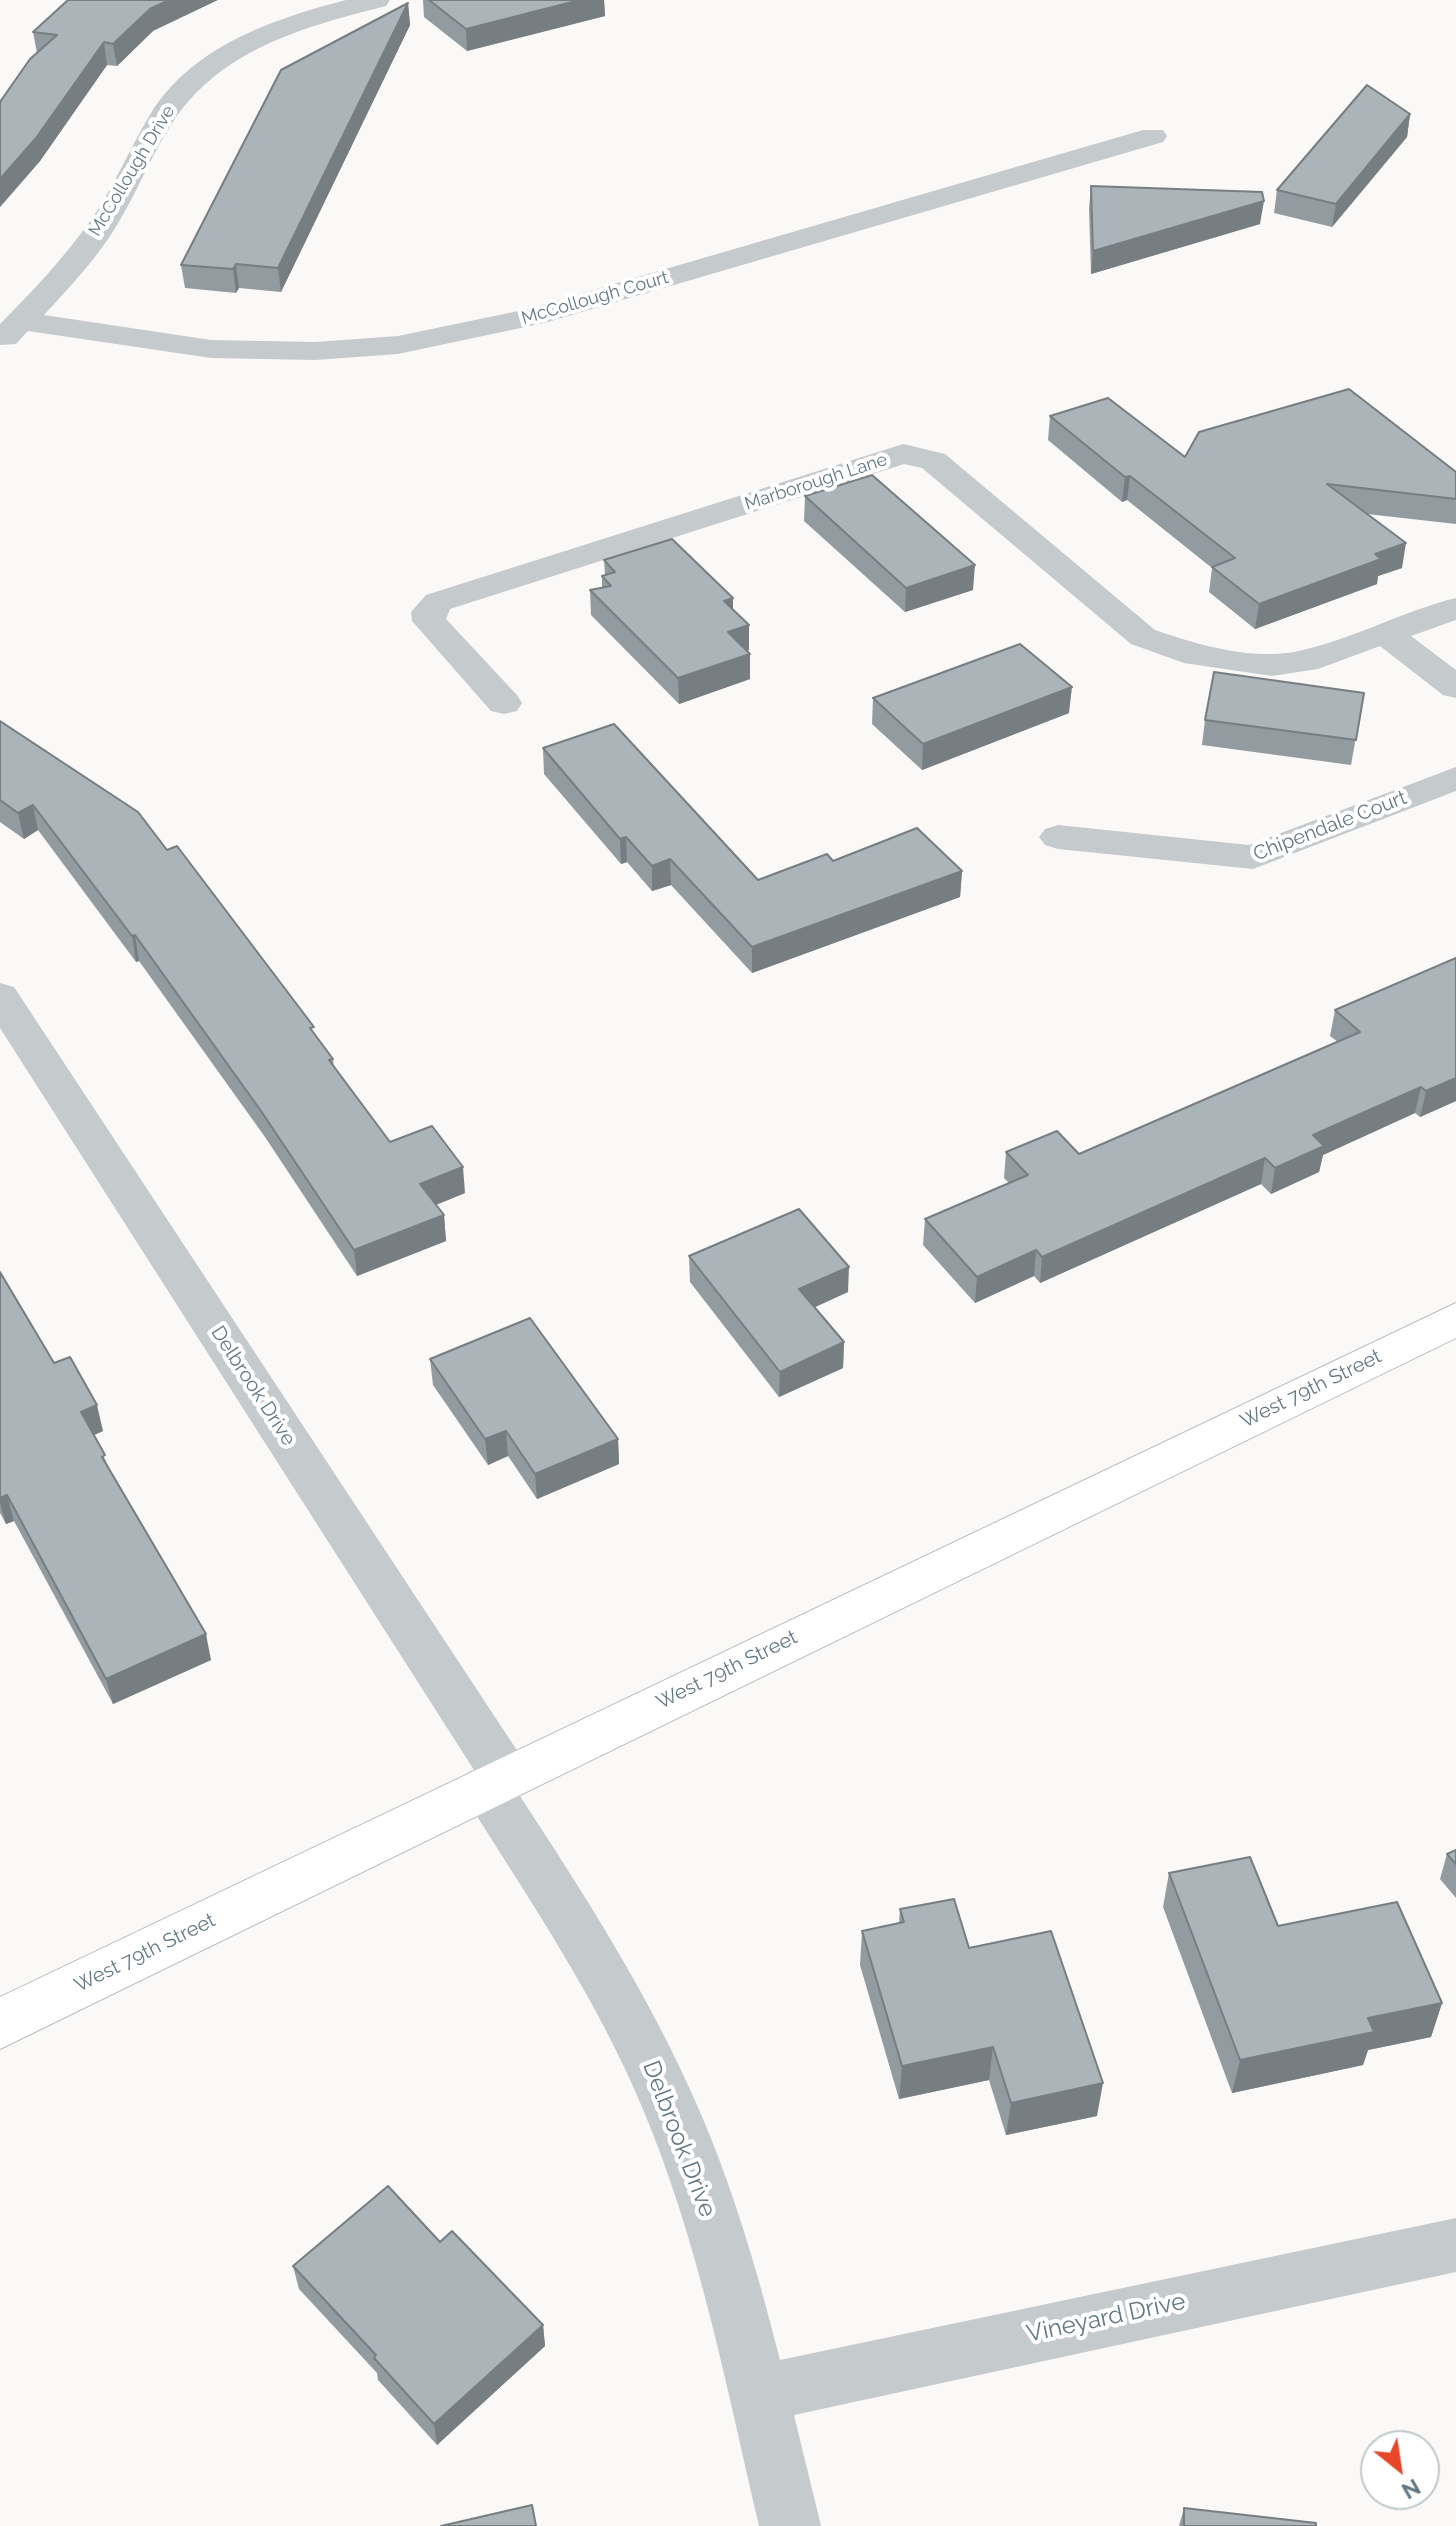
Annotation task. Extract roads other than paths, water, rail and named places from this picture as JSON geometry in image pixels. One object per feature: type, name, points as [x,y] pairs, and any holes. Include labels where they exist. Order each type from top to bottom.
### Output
[{"type":"main road","name":"West 79th Street","points":[[0,2024],[496,1781],[1456,1319]]},
{"type":"street","name":"McCollough Drive","points":[[11,331],[102,226],[165,113],[177,96],[201,73],[243,46],[295,23],[377,0]]},
{"type":"street","name":"McCollough Court","points":[[11,331],[211,349],[315,351],[398,345],[521,320],[1153,136]]},
{"type":"street","name":"Marborough Lane","points":[[504,703],[429,621],[428,612],[438,602],[903,454],[933,461],[1143,637],[1159,645],[1272,665],[1305,661],[1456,608]]},
{"type":"street","points":[[1386,634],[1456,687]]},
{"type":"street","name":"Chipendale Court","points":[[1058,837],[1253,857],[1456,778]]},
{"type":"street","name":"Delbrook Drive","points":[[0,996],[496,1781],[612,1986],[665,2095],[711,2217],[790,2526]]},
{"type":"street","name":"Vineyard Drive","points":[[757,2394],[1456,2245]]}]
